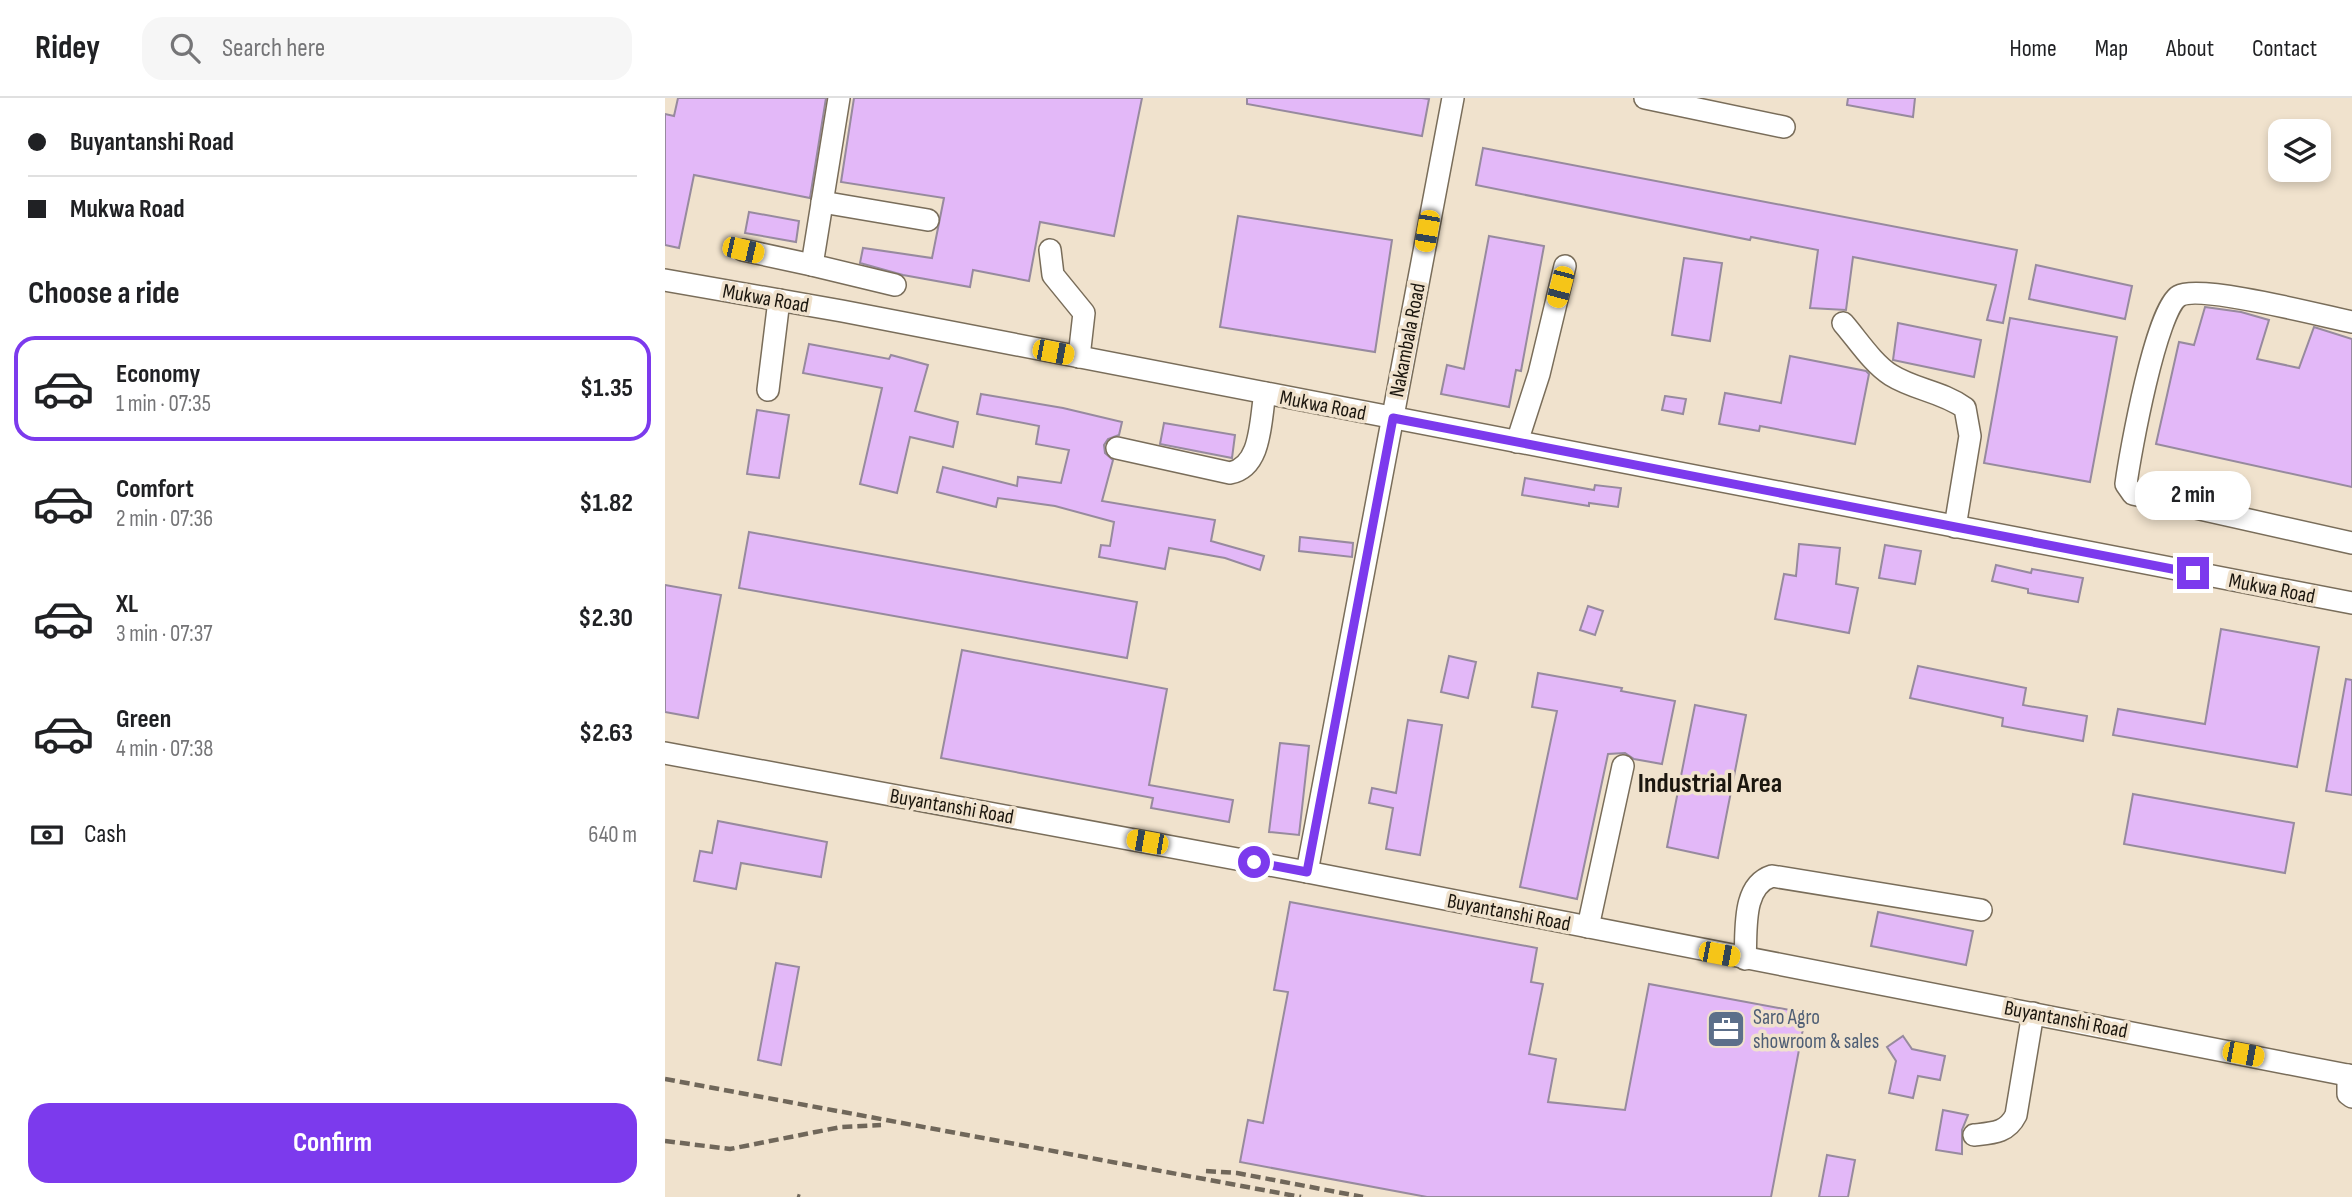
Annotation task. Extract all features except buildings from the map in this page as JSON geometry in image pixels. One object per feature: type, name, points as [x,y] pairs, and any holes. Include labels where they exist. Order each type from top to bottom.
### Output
[{"type":"street","points":[[812,265],[839,98]]},
{"type":"street","name":"Nakambala Road","points":[[1307,872],[1453,98]]},
{"type":"street","points":[[1645,98],[1784,127]]},
{"type":"street","points":[[822,202],[928,220]]},
{"type":"street","points":[[743,250],[895,285]]},
{"type":"street","points":[[1050,250],[1053,275],[1084,313],[1079,357]]},
{"type":"street","points":[[1517,442],[1539,374],[1565,267]]},
{"type":"street","points":[[842,312],[848,274]]},
{"type":"street","name":"Mukwa Road","points":[[665,280],[1079,357],[2352,603]]},
{"type":"street","points":[[2352,322],[2286,307],[2196,293],[2179,296],[2166,311],[2145,387],[2126,485],[2133,494],[2352,543]]},
{"type":"street","points":[[768,390],[779,300]]},
{"type":"street","points":[[1843,323],[1889,374],[1919,388],[1948,395],[1965,408],[1970,436],[1955,527]]},
{"type":"street","points":[[1117,448],[1230,473],[1243,471],[1251,462],[1257,443],[1265,393]]},
{"type":"street","name":"Buyantanshi Road","points":[[665,753],[1307,872],[2350,1076]]},
{"type":"street","points":[[1588,927],[1623,765]]},
{"type":"street","points":[[1745,959],[1752,890],[1760,880],[1772,876],[1981,910]]},
{"type":"street","points":[[1974,1135],[1999,1132],[2011,1125],[2016,1115],[2033,1013]]},
{"type":"street","points":[[2350,1076],[2348,1094],[2352,1097]]},
{"type":"railway","points":[[665,1079],[1301,1197]]},
{"type":"railway","points":[[665,1141],[730,1149],[841,1127],[881,1125]]},
{"type":"railway","points":[[1206,1171],[1237,1173],[1363,1197]]},
{"type":"place","name":"Saro Agro showroom & sales","points":[[1726,1029]]},
{"type":"district","name":"Industrial Area","points":[[1710,782]]},
{"type":"route","points":[[1254,862],[1307,872],[1393,418],[2193,573]]}]
